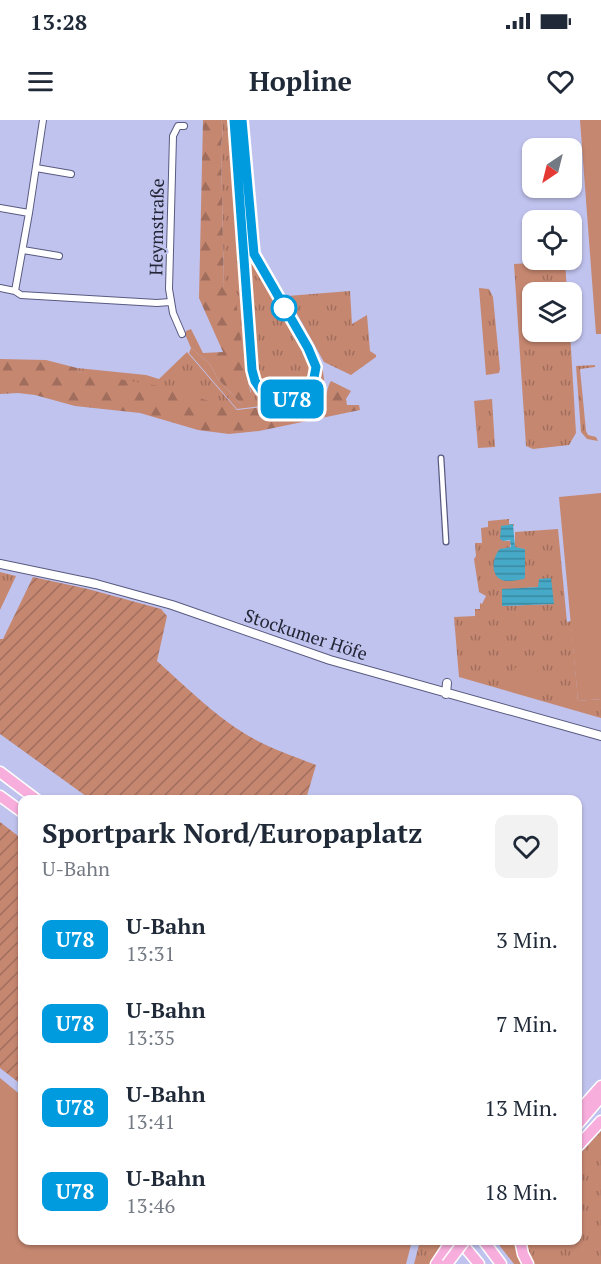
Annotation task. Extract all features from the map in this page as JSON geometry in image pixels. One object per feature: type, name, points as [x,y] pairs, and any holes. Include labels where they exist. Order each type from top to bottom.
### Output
[{"type":"highway","points":[[0,772],[30,795]]},
{"type":"highway","points":[[0,796],[18,809]]},
{"type":"highway","points":[[582,1107],[601,1086]]},
{"type":"highway","points":[[582,1119],[601,1097]]},
{"type":"highway","points":[[582,1142],[601,1121]]},
{"type":"highway","points":[[441,1262],[450,1245]]},
{"type":"highway","points":[[441,1262],[460,1245]]},
{"type":"highway","points":[[463,1245],[479,1264]]},
{"type":"highway","points":[[487,1245],[501,1264]]},
{"type":"highway","points":[[522,1245],[528,1264]]},
{"type":"street","points":[[15,291],[43,120]]},
{"type":"street","name":"Heymstraße","points":[[182,334],[170,302],[173,136],[178,126],[184,126]]},
{"type":"street","points":[[36,168],[71,174]]},
{"type":"street","points":[[0,208],[29,213]]},
{"type":"street","points":[[23,250],[59,256]]},
{"type":"street","points":[[0,288],[15,291],[21,295],[170,302]]},
{"type":"street","points":[[61,306],[62,298]]},
{"type":"street","points":[[441,458],[446,542]]},
{"type":"street","name":"Stockumer Höfe","points":[[0,564],[96,584],[172,605],[330,660],[601,736]]},
{"type":"street","points":[[446,694],[447,683]]},
{"type":"green space","points":[[203,120],[221,120],[223,128],[221,147],[224,289],[235,294],[245,368],[252,399],[246,405],[241,404],[218,379],[210,364],[191,348],[185,334],[191,329],[203,353],[223,352],[199,298]]},
{"type":"green space","points":[[221,120],[247,120],[260,243],[251,244],[253,258],[258,272],[262,271],[306,348],[313,347],[317,353],[324,382],[325,395],[321,399],[237,409],[189,353],[191,348],[210,364],[218,379],[241,404],[251,392],[224,289],[221,147],[223,129]]},
{"type":"green space","points":[[580,120],[601,120],[601,334],[596,334]]},
{"type":"green space","points":[[514,264],[522,264],[522,270],[566,270],[566,282],[522,282],[522,342],[571,342],[576,433],[569,445],[533,449],[526,446]]},
{"type":"green space","points":[[479,288],[489,289],[493,297],[499,373],[486,375]]},
{"type":"green space","points":[[350,291],[352,324],[367,315],[370,351],[376,355],[351,375],[324,362],[287,296]]},
{"type":"green space","points":[[187,352],[237,410],[78,372],[77,368],[146,375],[159,379]]},
{"type":"green space","points":[[0,359],[46,360],[77,368],[78,372],[165,387],[237,410],[324,400],[331,381],[351,391],[346,399],[347,405],[359,405],[360,410],[259,431],[229,434],[198,430],[140,413],[75,406],[35,395],[0,394]]},
{"type":"green space","points":[[595,365],[595,367],[580,369],[586,431],[598,441],[587,439],[581,432],[576,366]]},
{"type":"green space","points":[[492,399],[495,447],[478,448],[474,401]]},
{"type":"green space","points":[[601,493],[601,699],[578,701],[559,497]]},
{"type":"green space","points":[[509,519],[509,524],[514,524],[514,526],[501,526],[503,541],[511,541],[510,548],[525,577],[524,560],[515,547],[515,532],[558,529],[567,622],[571,621],[578,701],[601,699],[601,718],[459,677],[454,617],[475,616],[475,609],[480,609],[480,603],[482,604],[486,596],[479,592],[474,559],[476,556],[475,543],[482,543],[481,528],[488,527],[488,521]],"holes":[[[538,587],[554,604],[502,606],[502,590]]]},
{"type":"green space","points":[[0,572],[16,576],[0,610]]},
{"type":"green space","points":[[33,577],[161,609],[167,616],[157,661],[223,719],[247,735],[281,752],[316,765],[307,795],[84,795],[0,734],[0,639],[3,639]]},
{"type":"green space","points":[[523,665],[531,666],[538,672],[539,681],[534,686],[522,685],[512,677],[515,668]]},
{"type":"green space","points":[[0,822],[18,836],[18,1082],[0,1068]]},
{"type":"green space","points":[[0,1078],[18,1093],[18,1245],[411,1245],[406,1264],[0,1264]]},
{"type":"green space","points":[[601,1131],[601,1264],[514,1264],[499,1245],[582,1245],[582,1152]]},
{"type":"green space","points":[[419,1245],[441,1245],[430,1264],[414,1264]]},
{"type":"water","points":[[513,524],[515,547],[525,549],[525,577],[505,581],[495,573],[494,564],[500,549],[511,547],[510,540],[500,539],[501,526]]},
{"type":"water","points":[[551,578],[554,604],[502,606],[502,589],[538,587],[539,579]]},
{"type":"tram line","points":[[234,120],[252,370],[258,384],[267,394],[278,399],[290,400],[300,397],[309,390],[315,380],[316,366],[310,349],[253,253],[242,120]]},
{"type":"metro line","name":"U78","points":[[234,120],[252,370],[261,390],[271,398],[280,401],[288,400],[303,395],[309,389],[313,383],[316,367],[315,361],[256,259],[252,248],[242,120]]}]
